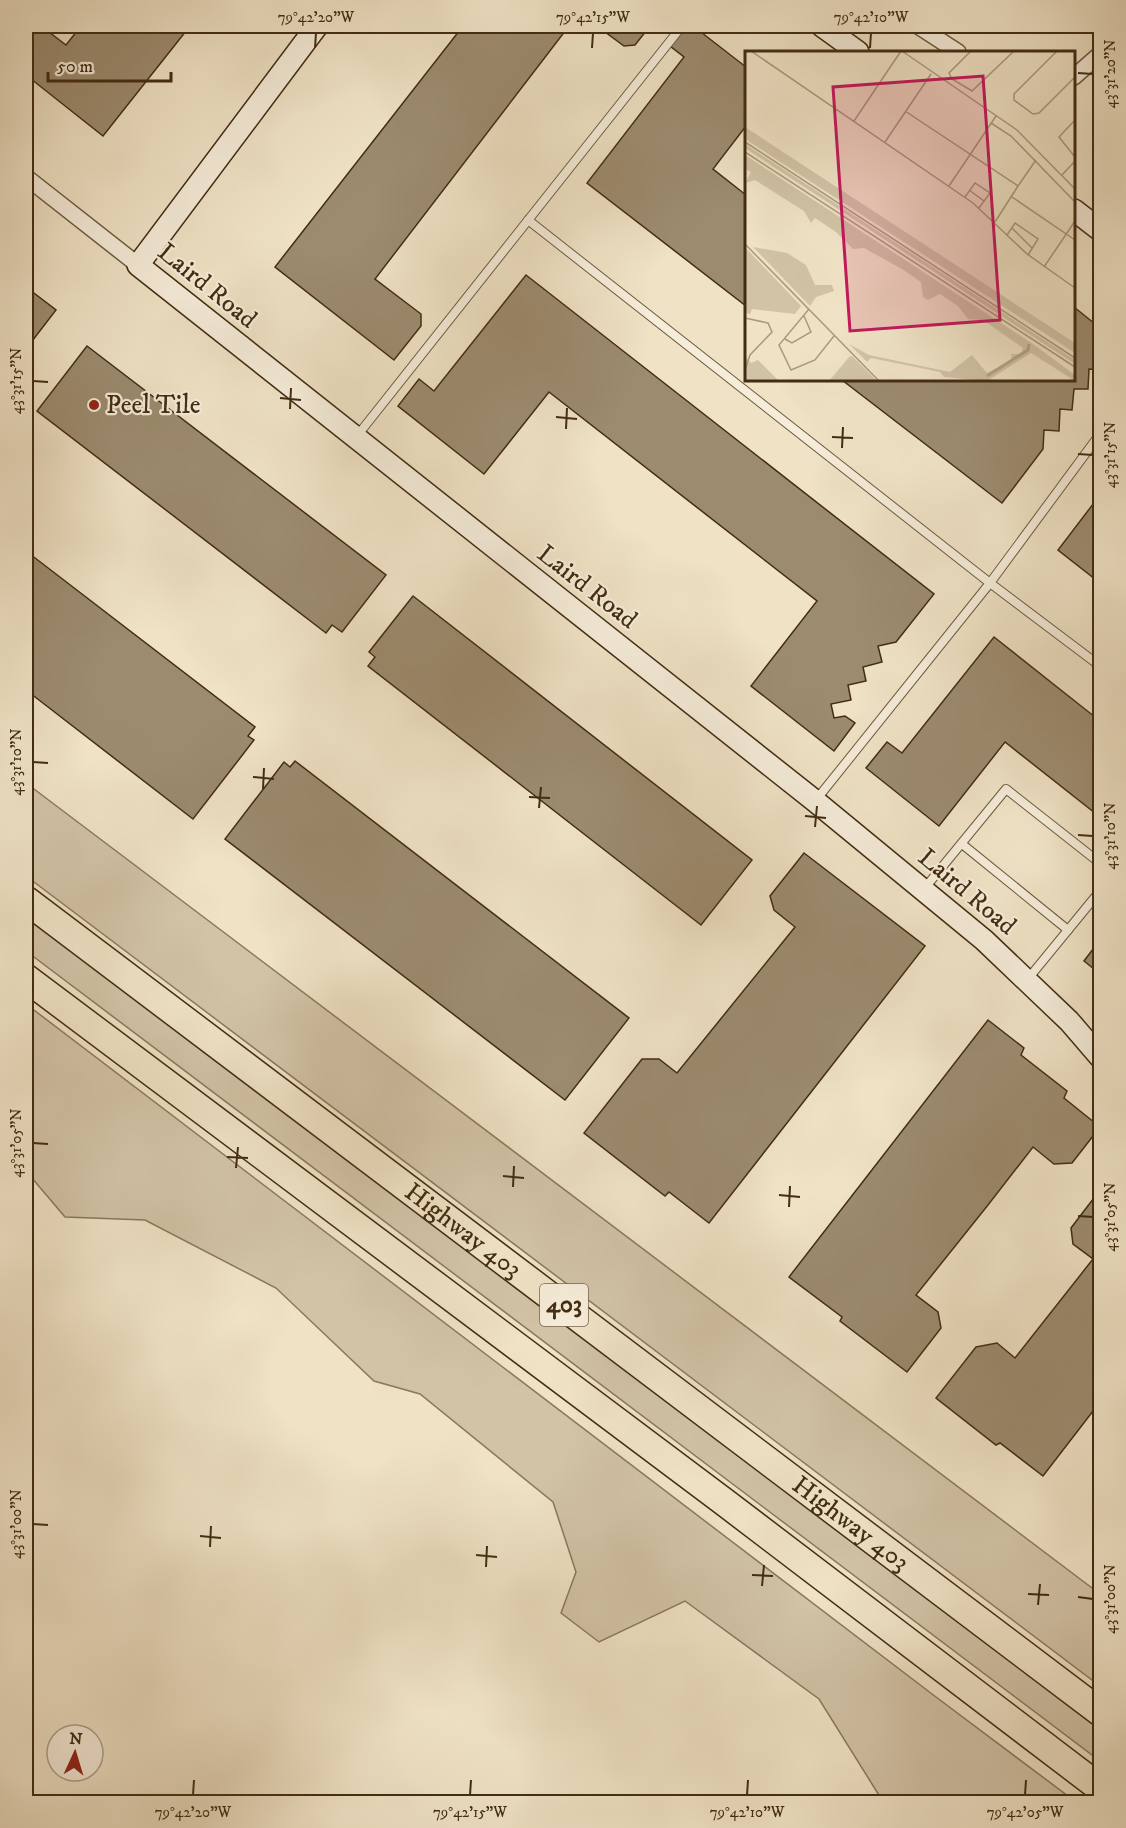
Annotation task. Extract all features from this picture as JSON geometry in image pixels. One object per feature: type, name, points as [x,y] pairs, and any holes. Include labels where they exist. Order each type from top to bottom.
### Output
[{"type":"highway","name":"Highway 403","points":[[26,900],[1101,1712]]},
{"type":"highway","name":"403","points":[[26,978],[1101,1788]]},
{"type":"street","points":[[138,265],[317,26]]},
{"type":"street","points":[[822,26],[857,51]]},
{"type":"street","points":[[918,26],[956,51]]},
{"type":"street","points":[[1075,76],[1101,54]]},
{"type":"street","name":"Laird Road","points":[[26,177],[815,801],[984,940],[1069,1021],[1101,1057]]},
{"type":"street","points":[[1075,211],[1101,230]]},
{"type":"lane","points":[[355,439],[682,26]]},
{"type":"lane","points":[[528,220],[990,583],[1101,666]]},
{"type":"lane","points":[[815,801],[990,583],[1101,434]]},
{"type":"lane","points":[[923,890],[1006,789],[1101,863]]},
{"type":"lane","points":[[962,844],[1068,930]]},
{"type":"lane","points":[[1027,981],[1101,891]]},
{"type":"shaded area","points":[[26,783],[1100,1594],[1100,1686],[26,876]]},
{"type":"shaded area","points":[[26,916],[1100,1727],[1100,1761],[26,951]]},
{"type":"shaded area","points":[[26,1004],[1076,1802],[897,1802],[882,1800],[819,1699],[685,1601],[599,1642],[561,1613],[576,1572],[553,1502],[420,1394],[374,1381],[276,1288],[145,1220],[65,1217],[26,1171]]},
{"type":"building","points":[[26,26],[41,26],[66,45],[81,26],[190,26],[103,136],[26,75]]},
{"type":"building","points":[[463,26],[569,26],[375,279],[421,314],[421,326],[394,360],[275,267]]},
{"type":"building","points":[[597,26],[650,26],[635,45],[624,46]]},
{"type":"building","points":[[685,26],[693,26],[745,66],[745,127],[713,169],[745,194],[745,305],[587,183],[684,57],[670,46]]},
{"type":"building","points":[[526,275],[934,594],[896,642],[878,646],[882,662],[863,667],[866,681],[848,685],[851,700],[831,704],[834,718],[845,716],[855,723],[834,751],[751,686],[817,601],[549,392],[484,474],[398,406],[419,379],[434,391]]},
{"type":"building","points":[[26,287],[56,310],[26,349]]},
{"type":"building","points":[[1075,308],[1100,328],[1100,370],[1089,369],[1088,389],[1074,389],[1072,410],[1060,409],[1059,431],[1044,430],[1043,449],[1002,503],[843,381],[1075,381]]},
{"type":"building","points":[[87,346],[386,575],[342,632],[332,625],[326,633],[37,411]]},
{"type":"building","points":[[1100,495],[1100,583],[1058,550]]},
{"type":"building","points":[[26,551],[255,727],[248,736],[254,740],[193,819],[26,690]]},
{"type":"building","points":[[413,596],[752,860],[701,925],[368,666],[375,657],[369,652]]},
{"type":"building","points":[[994,637],[1100,721],[1100,817],[1005,742],[939,826],[866,768],[887,742],[902,753]]},
{"type":"building","points":[[295,761],[629,1018],[565,1100],[225,839],[284,762],[290,767]]},
{"type":"building","points":[[804,853],[925,946],[709,1223],[669,1192],[665,1196],[584,1133],[642,1059],[659,1059],[677,1073],[795,927],[774,910],[770,896]]},
{"type":"building","points":[[1100,940],[1100,974],[1084,961]]},
{"type":"building","points":[[988,1020],[1024,1048],[1021,1055],[1067,1091],[1064,1098],[1100,1127],[1072,1163],[1054,1164],[1033,1147],[916,1295],[938,1312],[941,1328],[907,1372],[840,1321],[842,1317],[789,1277]]},
{"type":"building","points":[[1100,1190],[1100,1402],[1043,1476],[1000,1443],[996,1445],[936,1398],[976,1347],[997,1343],[1015,1358],[1093,1259],[1073,1244],[1071,1228]]},
{"type":"place","name":"Peel Tile","points":[[94,405]]}]
